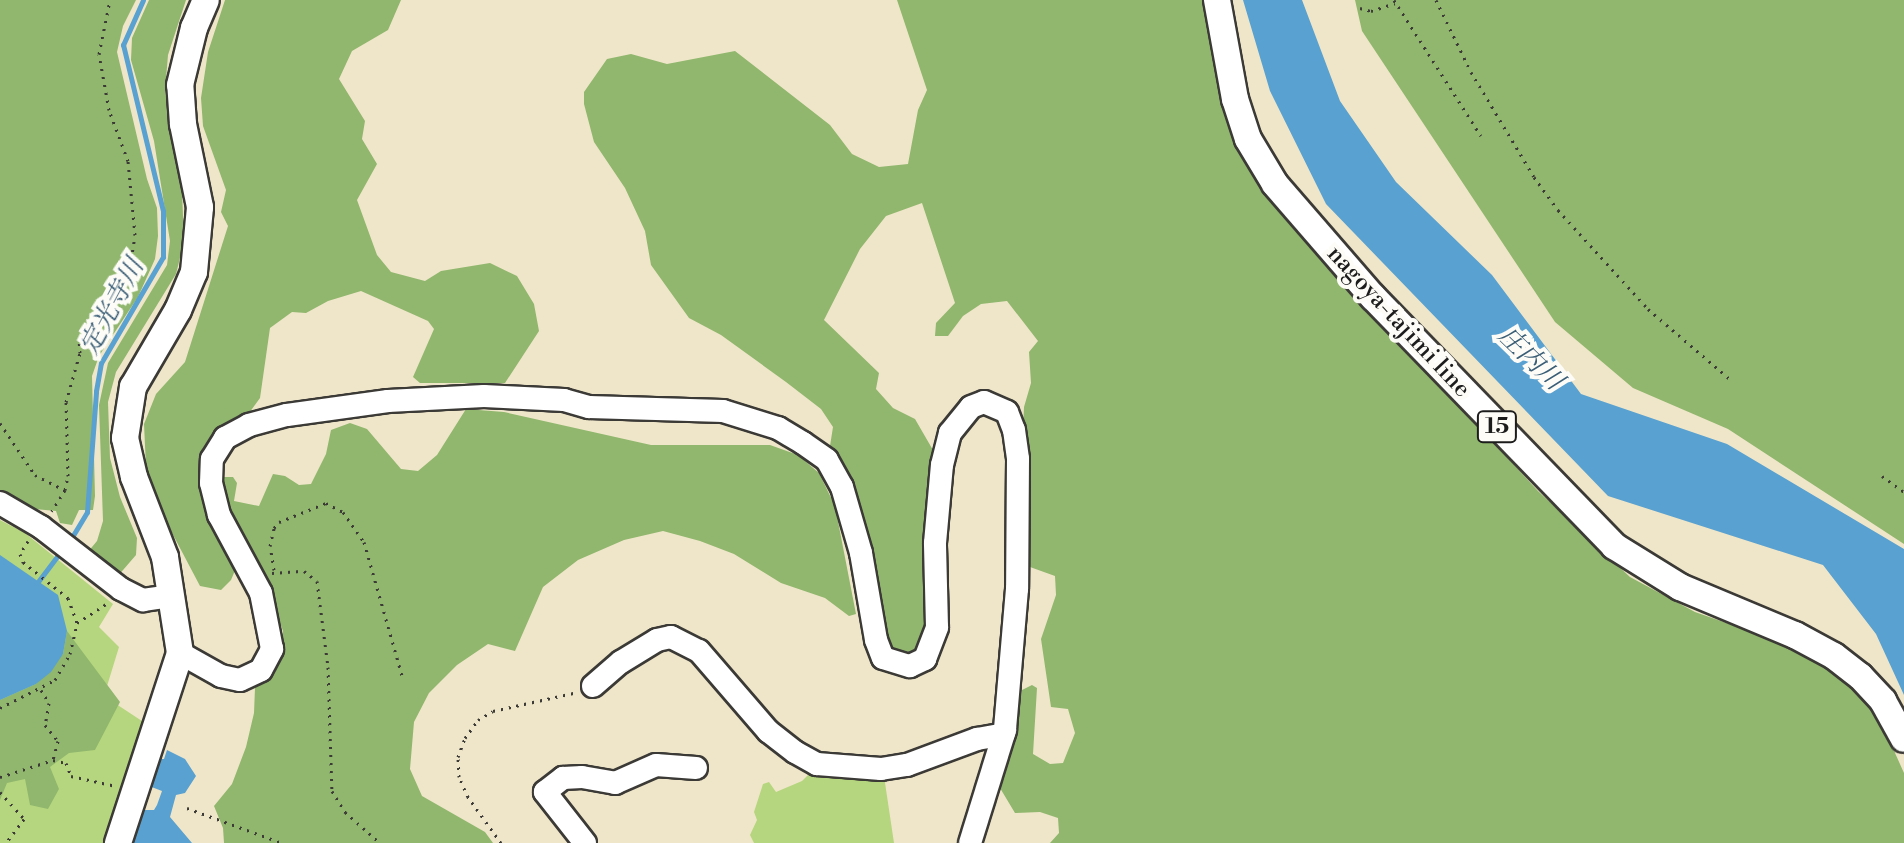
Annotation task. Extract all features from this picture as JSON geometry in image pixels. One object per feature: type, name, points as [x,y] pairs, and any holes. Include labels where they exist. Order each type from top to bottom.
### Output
[{"type":"main road","points":[[118,843],[180,653],[165,557],[134,477],[125,438],[133,387],[178,310],[194,272],[201,232],[200,207],[183,124],[180,85],[194,28],[206,0]]},
{"type":"main road","name":"nagoya-tajimi line","points":[[1217,0],[1235,99],[1248,139],[1275,184],[1373,297],[1614,546],[1680,587],[1795,635],[1834,656],[1860,676],[1883,701],[1904,739]]},
{"type":"street","points":[[180,653],[221,676],[240,680],[261,670],[272,649],[268,619],[258,589],[219,515],[211,483],[212,459],[225,438],[249,425],[287,415],[388,401],[484,396],[564,400],[589,407],[723,411],[778,428],[827,460],[846,500],[861,553],[876,640],[883,658],[910,666],[925,659],[937,627],[935,543],[942,465],[950,433],[971,407],[984,402],[1007,412],[1014,430],[1018,459],[1016,602],[1010,700],[1004,734],[970,843]]},
{"type":"street","points":[[0,503],[121,589],[143,600],[172,596]]},
{"type":"street","points":[[593,686],[621,662],[657,640],[671,637],[699,651],[768,731],[817,764],[881,769],[907,765],[977,739],[1004,734]]},
{"type":"street","points":[[585,843],[545,792],[563,778],[582,777],[615,783],[656,765],[696,768]]},
{"type":"path","points":[[0,708],[41,690],[55,680],[70,654],[77,623],[68,598],[23,562],[20,554],[42,532],[65,490],[68,476],[66,402],[80,353],[79,340],[95,329],[107,313],[130,267],[135,235],[128,161],[109,110],[99,54],[110,0]]},
{"type":"path","points":[[1436,0],[1478,84],[1558,210],[1648,309],[1732,381]]},
{"type":"path","points":[[1360,8],[1371,11],[1395,1],[1481,136]]},
{"type":"path","points":[[0,423],[35,475],[65,490]]},
{"type":"path","points":[[1882,476],[1904,492]]},
{"type":"path","points":[[258,589],[274,570],[270,546],[274,528],[279,522],[326,503],[343,512],[364,542],[403,679]]},
{"type":"path","points":[[274,570],[304,571],[317,581],[328,667],[332,791],[345,812],[380,843]]},
{"type":"path","points":[[77,623],[115,599]]},
{"type":"path","points":[[501,843],[459,777],[458,757],[465,738],[478,720],[493,711],[579,692],[593,686]]},
{"type":"path","points":[[41,690],[49,703],[45,725],[58,741],[53,760]]},
{"type":"path","points":[[0,777],[53,760],[66,763],[71,776],[124,788]]},
{"type":"path","points":[[0,792],[24,819],[6,843]]},
{"type":"path","points":[[187,808],[282,843]]},
{"type":"green space","points":[[0,0],[136,0],[123,26],[117,52],[147,179],[157,208],[158,236],[155,259],[138,297],[99,356],[92,376],[95,496],[93,510],[79,510],[72,525],[60,523],[56,511],[24,508],[0,495]]},
{"type":"green space","points":[[149,0],[186,0],[168,55],[165,91],[182,190],[184,242],[176,274],[116,372],[108,402],[110,458],[120,497],[137,538],[136,555],[117,577],[87,553],[97,541],[103,521],[99,405],[108,363],[167,265],[170,241],[154,141],[131,60],[132,38]]},
{"type":"green space","points":[[225,0],[401,0],[388,30],[352,51],[339,79],[365,121],[362,139],[377,164],[357,200],[377,255],[391,272],[425,281],[441,271],[490,263],[517,276],[534,304],[539,331],[505,383],[420,383],[413,377],[434,329],[428,321],[361,291],[328,301],[306,313],[292,312],[270,328],[260,398],[244,420],[225,427],[209,440],[200,470],[203,498],[236,568],[231,580],[221,590],[200,586],[161,512],[146,467],[144,424],[156,394],[185,362],[228,226],[221,212],[226,190],[203,126],[201,98],[208,52]]},
{"type":"green space","points":[[897,0],[1212,0],[1231,129],[1282,211],[1538,491],[1630,577],[1695,612],[1789,645],[1842,672],[1878,715],[1904,773],[1904,843],[1050,843],[1059,833],[1058,818],[1040,812],[1015,813],[1000,788],[1022,690],[1032,685],[1037,688],[1033,754],[1050,764],[1063,763],[1075,733],[1068,709],[1051,707],[1041,639],[1056,595],[1055,576],[1030,567],[1023,429],[1024,407],[1031,383],[1029,352],[1038,341],[1007,301],[981,304],[963,316],[948,336],[935,336],[936,323],[955,303],[922,203],[886,216],[860,249],[824,320],[879,373],[876,389],[893,408],[915,419],[937,457],[930,625],[917,654],[896,654],[888,647],[850,486],[830,446],[833,427],[821,409],[786,382],[721,335],[689,318],[651,265],[645,231],[625,188],[594,142],[584,104],[584,92],[607,59],[631,54],[667,64],[735,51],[830,125],[852,154],[879,167],[908,164],[918,110],[927,90]]},
{"type":"green space","points":[[1355,0],[1904,0],[1904,544],[1728,429],[1633,388],[1555,322],[1362,31]]},
{"type":"green space","points":[[466,409],[504,412],[651,445],[770,445],[798,455],[819,473],[835,506],[856,614],[849,616],[825,598],[781,583],[734,554],[700,541],[663,531],[624,540],[578,560],[543,587],[515,651],[488,644],[457,665],[429,693],[414,722],[410,769],[422,796],[485,832],[493,843],[224,843],[223,828],[214,806],[232,784],[246,747],[254,713],[255,688],[277,663],[283,646],[283,631],[219,490],[223,477],[233,477],[237,483],[234,501],[259,506],[273,474],[285,476],[299,485],[311,484],[326,454],[331,430],[350,423],[367,429],[401,469],[418,471],[437,455]]},
{"type":"green space","points":[[0,520],[25,533],[113,604],[99,627],[119,647],[104,696],[148,725],[111,843],[0,843]]},
{"type":"green space","points":[[67,631],[120,702],[95,750],[69,753],[50,767],[59,789],[48,809],[30,805],[25,779],[7,783],[0,800],[0,700],[36,684],[63,654]]},
{"type":"green space","points":[[811,772],[884,776],[894,843],[754,843],[750,835],[757,820],[754,812],[763,784],[769,782],[776,792],[802,781]]},
{"type":"water","name":"庄内川","points":[[1243,0],[1302,0],[1340,101],[1396,182],[1492,275],[1581,394],[1727,444],[1904,549],[1904,695],[1876,634],[1823,565],[1608,496],[1326,204],[1270,91]]},
{"type":"water","points":[[0,555],[58,595],[67,631],[63,654],[51,672],[36,684],[0,700]]},
{"type":"water","points":[[167,750],[185,759],[196,776],[185,793],[176,795],[170,817],[192,843],[133,843],[142,810],[154,810],[157,805],[162,791],[149,786],[158,759],[164,759]]},
{"type":"waterway","name":"定光寺川","points":[[69,542],[87,512],[101,363],[163,257],[163,211],[123,45],[143,0]]},
{"type":"waterway","name":"定光寺川","points":[[37,583],[62,550]]}]
